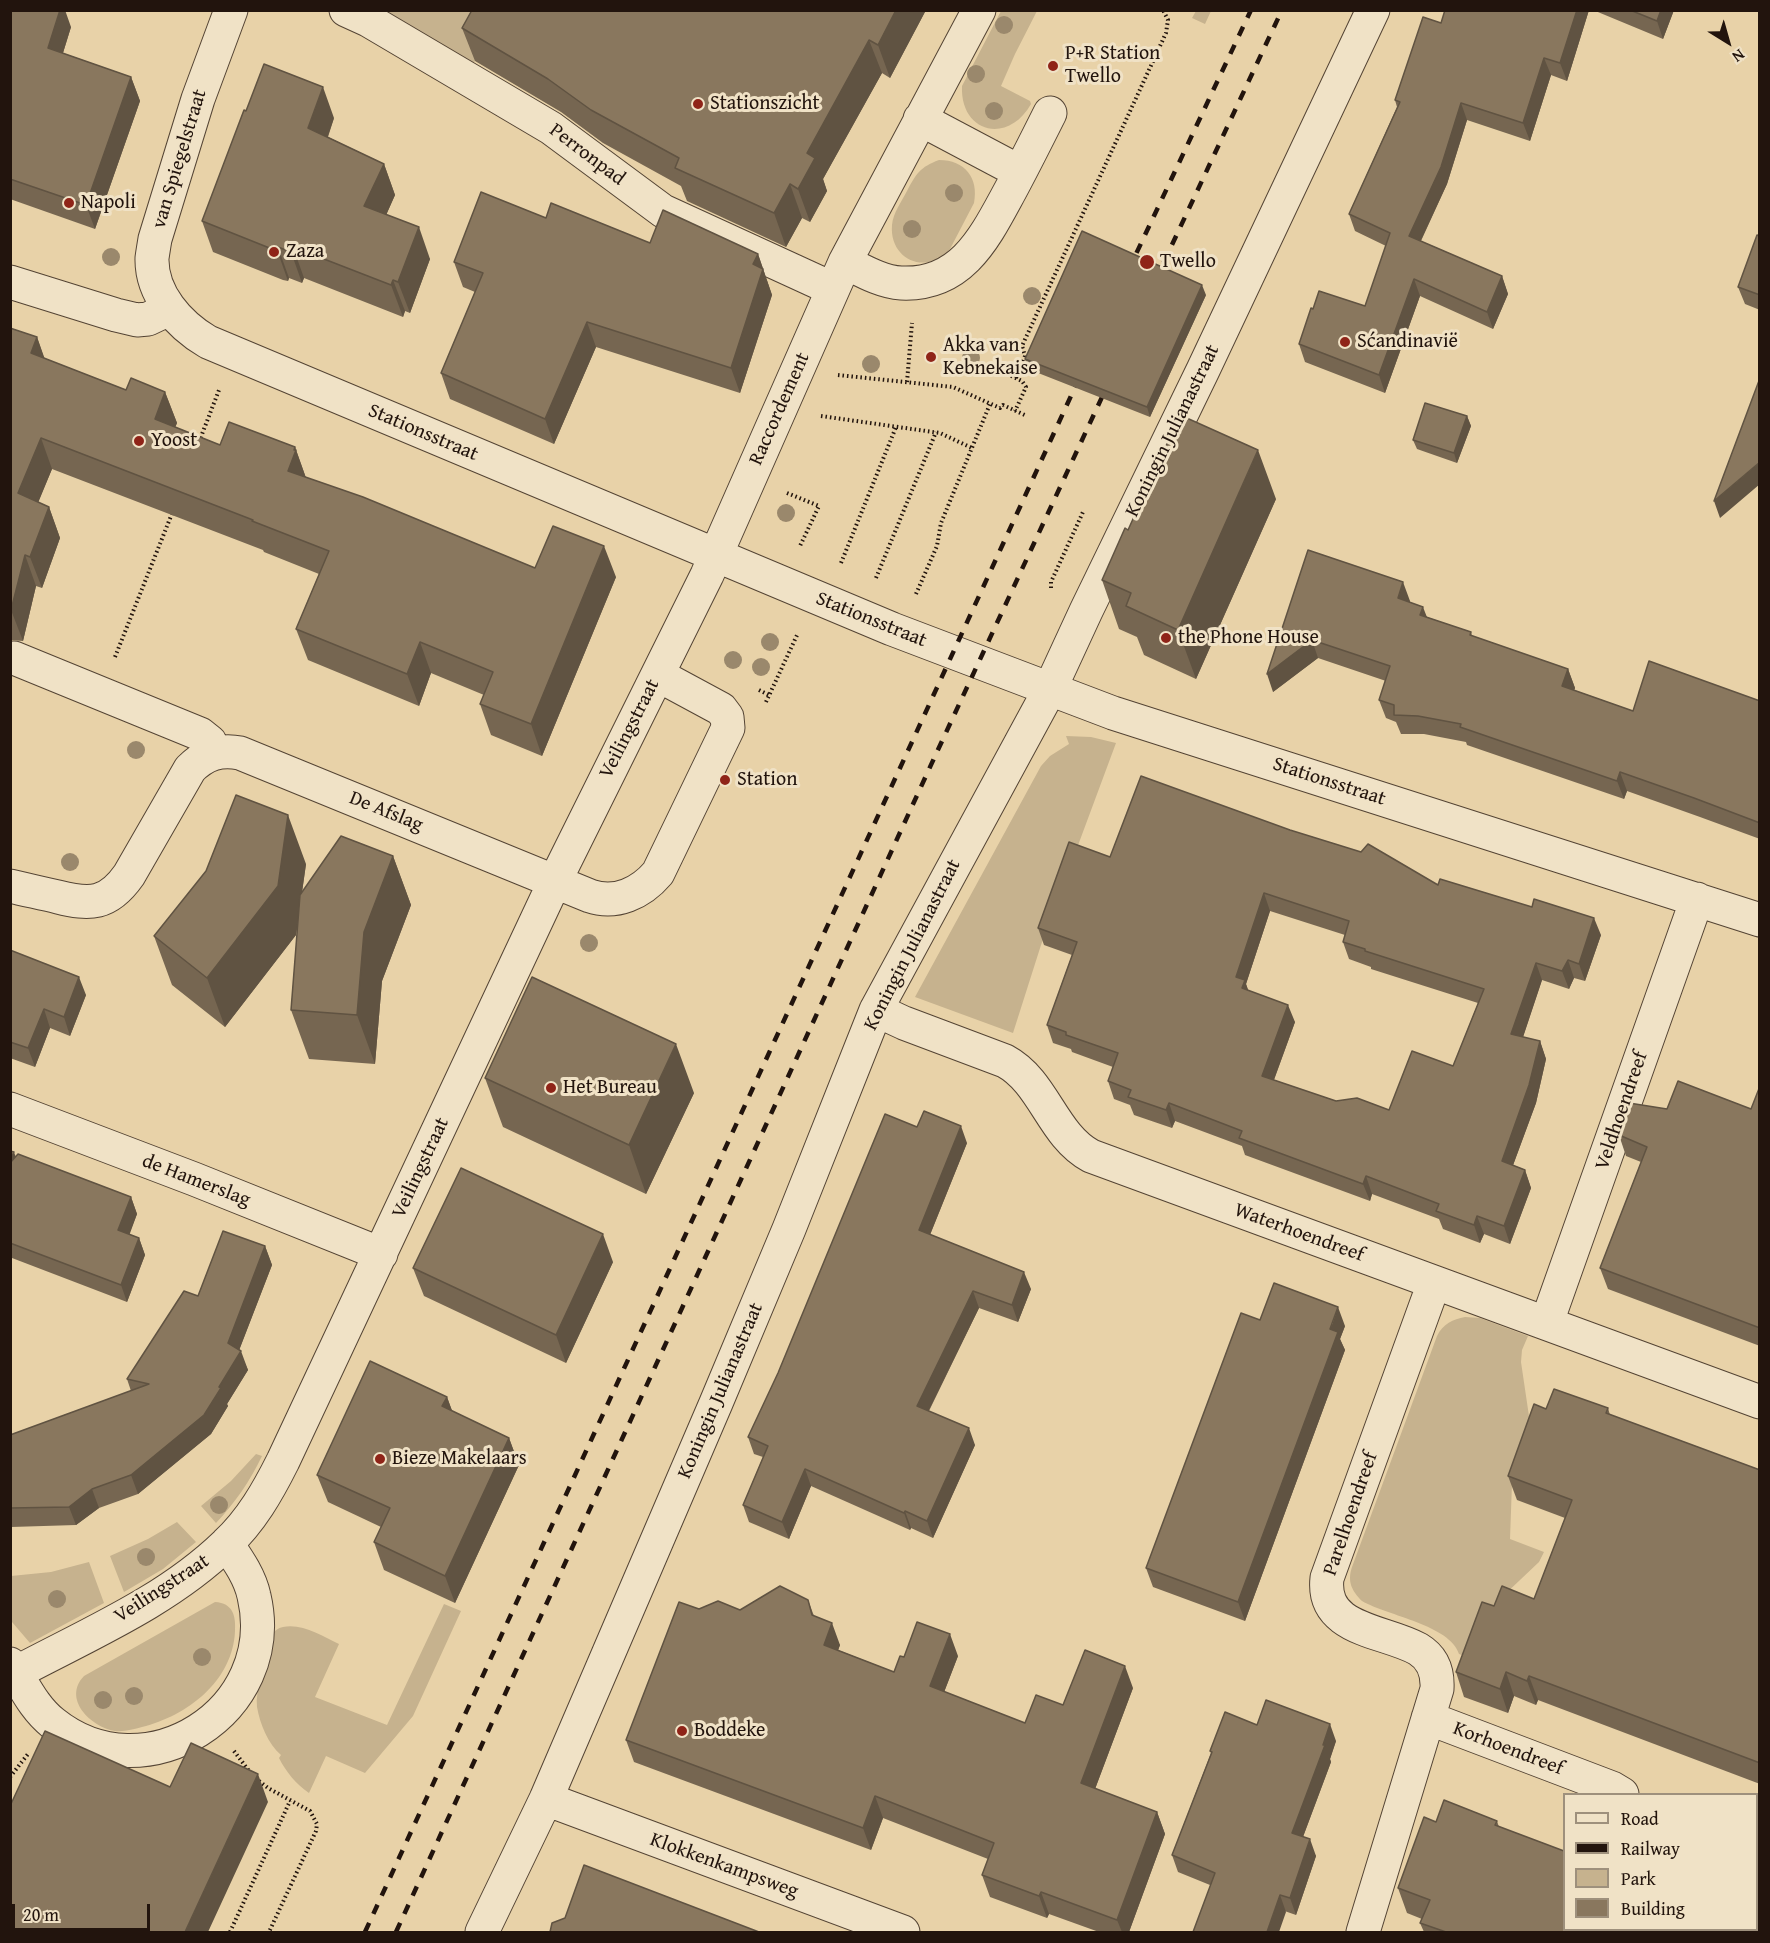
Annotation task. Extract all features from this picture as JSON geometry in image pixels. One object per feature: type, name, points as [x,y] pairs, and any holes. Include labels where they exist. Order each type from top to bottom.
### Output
[{"type":"street","name":"van Spiegelstraat","points":[[169,309],[154,277],[152,258],[198,99],[231,10]]},
{"type":"street","name":"Perronpad","points":[[346,10],[368,20],[551,128],[663,211],[839,275]]},
{"type":"street","name":"Raccordement","points":[[715,556],[839,275],[979,10]]},
{"type":"street","name":"Koningin Julianastraat","points":[[482,1932],[546,1799],[789,1229],[876,1010],[1050,689],[1374,10]]},
{"type":"street","points":[[839,275],[912,283],[925,282],[956,268],[974,252],[994,221],[1050,113]]},
{"type":"street","points":[[920,119],[1020,172]]},
{"type":"street","points":[[10,282],[137,320],[148,319],[169,309]]},
{"type":"street","name":"Stationsstraat","points":[[169,309],[194,334],[207,342],[902,633],[1113,713],[1760,920]]},
{"type":"street","name":"Veilingstraat","points":[[12,1671],[101,1629],[161,1595],[201,1567],[227,1544],[255,1510],[275,1477],[555,882],[715,556]]},
{"type":"street","points":[[10,886],[79,902],[99,900],[117,891],[129,875],[190,769],[205,756],[215,753],[210,742],[200,734],[14,658]]},
{"type":"street","name":"De Afslag","points":[[215,753],[223,751],[240,753],[555,882],[596,898],[610,899],[629,895],[641,889],[658,873],[726,734],[728,722],[724,712],[658,675]]},
{"type":"street","name":"Veldhoendreef","points":[[1547,1322],[1697,899]]},
{"type":"street","name":"Waterhoendreef","points":[[876,1010],[1015,1067],[1028,1079],[1073,1143],[1091,1156],[1760,1402]]},
{"type":"street","name":"de Hamerslag","points":[[10,1109],[381,1254]]},
{"type":"street","name":"Parelhoendreef","points":[[1363,1932],[1437,1682],[1435,1669],[1429,1657],[1413,1646],[1343,1619],[1331,1606],[1326,1587],[1327,1578],[1434,1283]]},
{"type":"street","points":[[12,1671],[30,1699],[52,1722],[65,1732],[102,1747],[122,1750],[160,1748],[197,1733],[227,1707],[248,1673],[257,1635],[254,1596],[248,1577],[227,1544]]},
{"type":"street","name":"Korhoendreef","points":[[1428,1718],[1620,1793]]},
{"type":"street","name":"Klokkenkampsweg","points":[[546,1799],[903,1932]]},
{"type":"path","points":[[1016,378],[1025,356],[1022,346],[1166,33],[1168,20],[1163,10]]},
{"type":"path","points":[[907,382],[912,319],[912,283]]},
{"type":"path","points":[[195,451],[234,353]]},
{"type":"path","points":[[801,361],[830,374],[952,387],[1000,408],[1003,405],[1027,416]]},
{"type":"path","points":[[1007,374],[1022,381],[1026,387],[1015,411]]},
{"type":"path","points":[[913,600],[937,546],[940,523],[990,404]]},
{"type":"path","points":[[812,415],[936,432],[972,448]]},
{"type":"path","points":[[838,569],[896,427]]},
{"type":"path","points":[[873,584],[936,432]]},
{"type":"path","points":[[778,489],[819,506],[798,552]]},
{"type":"path","points":[[99,693],[125,635],[175,505]]},
{"type":"path","points":[[1076,528],[1083,512]]},
{"type":"path","points":[[213,1721],[255,1777],[268,1788],[310,1811],[317,1824],[316,1831],[269,1932]]},
{"type":"path","points":[[230,1932],[290,1801]]},
{"type":"green space","points":[[376,11],[502,11],[470,70]]},
{"type":"green space","points":[[1001,11],[1037,11],[1001,86],[1030,101],[1031,104],[1021,117],[999,129],[987,128],[977,123],[969,114],[963,102],[962,86]]},
{"type":"green space","points":[[1196,11],[1211,11],[1205,24],[1192,18]]},
{"type":"green space","points":[[939,160],[956,163],[968,172],[974,186],[974,203],[950,249],[931,262],[911,260],[897,247],[893,237],[893,221],[898,207],[916,176],[927,165]]},
{"type":"green space","points":[[1066,736],[1091,737],[1116,743],[1041,945],[1013,1033],[915,997],[1041,766],[1050,756],[1069,744]]},
{"type":"green space","points":[[1465,1317],[1480,1318],[1528,1336],[1522,1350],[1521,1362],[1530,1423],[1512,1483],[1510,1539],[1544,1552],[1539,1562],[1501,1598],[1478,1661],[1459,1654],[1453,1644],[1431,1628],[1362,1601],[1350,1582],[1352,1567],[1437,1336],[1449,1323]]},
{"type":"green space","points":[[256,1454],[262,1456],[252,1474],[236,1500],[216,1523],[201,1506],[231,1481]]},
{"type":"green space","points":[[177,1522],[196,1542],[163,1569],[124,1592],[110,1556],[148,1539]]},
{"type":"green space","points":[[89,1562],[104,1603],[30,1643],[12,1622],[11,1576],[51,1572]]},
{"type":"green space","points":[[215,1602],[230,1608],[235,1620],[235,1631],[226,1666],[205,1694],[191,1705],[159,1722],[125,1731],[115,1731],[97,1724],[82,1711],[76,1694],[78,1685],[84,1676]]},
{"type":"green space","points":[[444,1604],[461,1611],[413,1716],[365,1773],[326,1756],[309,1793],[285,1768],[279,1758],[281,1755],[272,1745],[262,1727],[258,1713],[257,1693],[270,1653],[273,1634],[281,1627],[297,1627],[312,1631],[339,1644],[315,1697],[387,1725]]},
{"type":"building","points":[[10,10],[60,10],[48,48],[131,77],[86,205],[10,179]]},
{"type":"building","name":"Stationszicht","points":[[472,10],[896,10],[878,45],[869,40],[807,153],[815,158],[798,189],[790,184],[774,213],[675,168],[679,158],[591,110],[548,79],[462,28]]},
{"type":"building","points":[[1445,10],[1577,10],[1560,63],[1544,58],[1523,123],[1461,103],[1441,167],[1409,236],[1502,276],[1487,312],[1414,279],[1379,375],[1299,344],[1319,291],[1365,306],[1390,233],[1349,214],[1400,102],[1395,100],[1423,17],[1441,23]]},
{"type":"building","points":[[1630,10],[1661,10],[1657,21]]},
{"type":"building","points":[[264,64],[323,87],[308,128],[384,164],[364,206],[419,227],[398,282],[393,280],[391,285],[293,247],[291,252],[278,247],[277,250],[272,249],[202,221]]},
{"type":"building","points":[[481,192],[546,218],[551,203],[650,243],[663,210],[758,254],[753,264],[763,269],[731,368],[587,322],[545,419],[441,373],[483,273],[454,262]]},
{"type":"building","points":[[1082,231],[1202,285],[1147,407],[1025,359]]},
{"type":"building","points":[[1757,235],[1760,236],[1760,295],[1738,287]]},
{"type":"building","points":[[10,328],[37,337],[31,353],[126,390],[131,378],[165,392],[155,419],[220,445],[229,422],[295,447],[288,471],[363,497],[535,568],[553,526],[604,546],[531,724],[480,704],[493,672],[420,642],[407,674],[296,629],[329,551],[41,438],[18,493],[49,507],[30,557],[25,555],[10,610]]},
{"type":"building","points":[[1760,378],[1760,462],[1714,501]]},
{"type":"building","points":[[1425,403],[1467,416],[1454,453],[1413,440]]},
{"type":"building","points":[[1180,415],[1258,450],[1178,630],[1126,606],[1131,593],[1102,580],[1125,528],[1128,530]]},
{"type":"building","points":[[1308,550],[1403,582],[1398,598],[1423,607],[1420,615],[1568,669],[1562,686],[1633,711],[1649,661],[1760,701],[1760,823],[1620,772],[1617,781],[1460,727],[1461,724],[1418,716],[1394,715],[1394,705],[1379,700],[1390,666],[1312,640],[1267,674]]},
{"type":"building","points":[[1141,776],[1290,830],[1361,852],[1368,844],[1438,885],[1440,879],[1532,907],[1534,899],[1594,918],[1579,964],[1568,960],[1562,971],[1536,963],[1511,1034],[1540,1041],[1529,1085],[1502,1161],[1525,1170],[1504,1226],[1477,1216],[1474,1225],[1436,1211],[1439,1204],[1366,1176],[1363,1184],[1239,1138],[1242,1131],[1169,1103],[1166,1110],[1128,1097],[1131,1090],[1108,1081],[1118,1053],[1066,1035],[1066,1032],[1047,1025],[1077,942],[1038,928],[1069,842],[1110,857]],"holes":[[[1264,893],[1349,921],[1343,942],[1484,989],[1453,1066],[1412,1051],[1389,1110],[1357,1098],[1336,1101],[1262,1076],[1288,1005],[1242,988],[1245,980],[1236,977]]]},
{"type":"building","points":[[236,795],[288,815],[278,886],[207,978],[154,936],[206,871]]},
{"type":"building","points":[[341,836],[393,856],[364,932],[357,1015],[291,1010],[300,895]]},
{"type":"building","points":[[10,950],[79,977],[64,1017],[44,1009],[28,1048],[10,1042]]},
{"type":"building","points":[[532,977],[676,1044],[629,1145],[485,1078]]},
{"type":"building","points":[[1678,1081],[1751,1109],[1760,1086],[1760,1328],[1600,1268],[1647,1147],[1619,1135],[1629,1103],[1667,1109]]},
{"type":"building","points":[[924,1111],[961,1126],[919,1230],[1024,1272],[1012,1305],[973,1291],[917,1406],[969,1428],[927,1521],[805,1469],[782,1522],[743,1505],[768,1446],[748,1437],[778,1373],[885,1114],[917,1127]]},
{"type":"building","points":[[18,1154],[131,1197],[118,1230],[139,1238],[121,1285],[10,1243],[10,1163]]},
{"type":"building","points":[[461,1168],[603,1234],[556,1335],[413,1268]]},
{"type":"building","points":[[223,1231],[265,1246],[228,1343],[241,1351],[204,1415],[131,1475],[92,1489],[69,1507],[10,1508],[10,1435],[149,1384],[127,1379],[184,1291],[198,1296]]},
{"type":"building","points":[[1274,1283],[1338,1307],[1330,1329],[1338,1332],[1238,1602],[1146,1568],[1241,1313],[1260,1320]]},
{"type":"building","points":[[370,1361],[447,1397],[442,1406],[509,1438],[445,1576],[374,1542],[390,1508],[317,1475]]},
{"type":"building","points":[[1554,1389],[1608,1408],[1606,1413],[1760,1470],[1760,1763],[1529,1676],[1527,1681],[1506,1672],[1500,1689],[1456,1672],[1482,1602],[1494,1606],[1502,1586],[1534,1599],[1572,1500],[1508,1476],[1534,1404],[1546,1409]]},
{"type":"building","points":[[780,1586],[808,1600],[812,1615],[832,1623],[824,1645],[894,1672],[900,1656],[904,1657],[917,1622],[950,1634],[930,1686],[1025,1723],[1036,1695],[1063,1705],[1085,1650],[1125,1666],[1081,1783],[1157,1812],[1117,1920],[1041,1892],[1039,1896],[982,1875],[994,1843],[875,1796],[863,1828],[626,1740],[679,1602],[699,1609],[718,1601],[740,1610]]},
{"type":"building","points":[[1266,1700],[1330,1724],[1323,1745],[1325,1745],[1292,1833],[1310,1839],[1290,1898],[1280,1895],[1267,1932],[1193,1932],[1215,1873],[1172,1855],[1225,1712],[1257,1725]]},
{"type":"building","points":[[45,1731],[170,1787],[191,1743],[258,1774],[185,1932],[10,1932],[10,1806]]},
{"type":"building","points":[[1444,1800],[1497,1821],[1495,1825],[1563,1851],[1563,1931],[1721,1931],[1446,1932],[1420,1923],[1430,1900],[1398,1888],[1424,1817],[1436,1822]]},
{"type":"building","points":[[584,1865],[759,1932],[550,1932],[552,1923],[565,1918]]},
{"type":"railway","points":[[1128,271],[1251,10]]},
{"type":"railway","points":[[1155,281],[1282,10]]},
{"type":"railway","points":[[365,1932],[1082,372]]},
{"type":"railway","points":[[396,1932],[1109,382]]},
{"type":"place","name":"P+R Station Twello","points":[[1053,66]]},
{"type":"place","name":"Stationszicht","points":[[698,104]]},
{"type":"place","name":"Napoli","points":[[69,203]]},
{"type":"place","name":"Zaza","points":[[274,252]]},
{"type":"place","name":"Twello","points":[[1147,262]]},
{"type":"place","name":"Sćandinavië","points":[[1345,342]]},
{"type":"place","name":"Akka van Kebnekaise","points":[[931,357]]},
{"type":"place","name":"Yoost","points":[[139,441]]},
{"type":"place","name":"the Phone House","points":[[1166,638]]},
{"type":"place","name":"Station","points":[[725,780]]},
{"type":"place","name":"Het Bureau","points":[[551,1088]]},
{"type":"place","name":"Bieze Makelaars","points":[[380,1459]]},
{"type":"place","name":"Boddeke","points":[[682,1731]]}]
